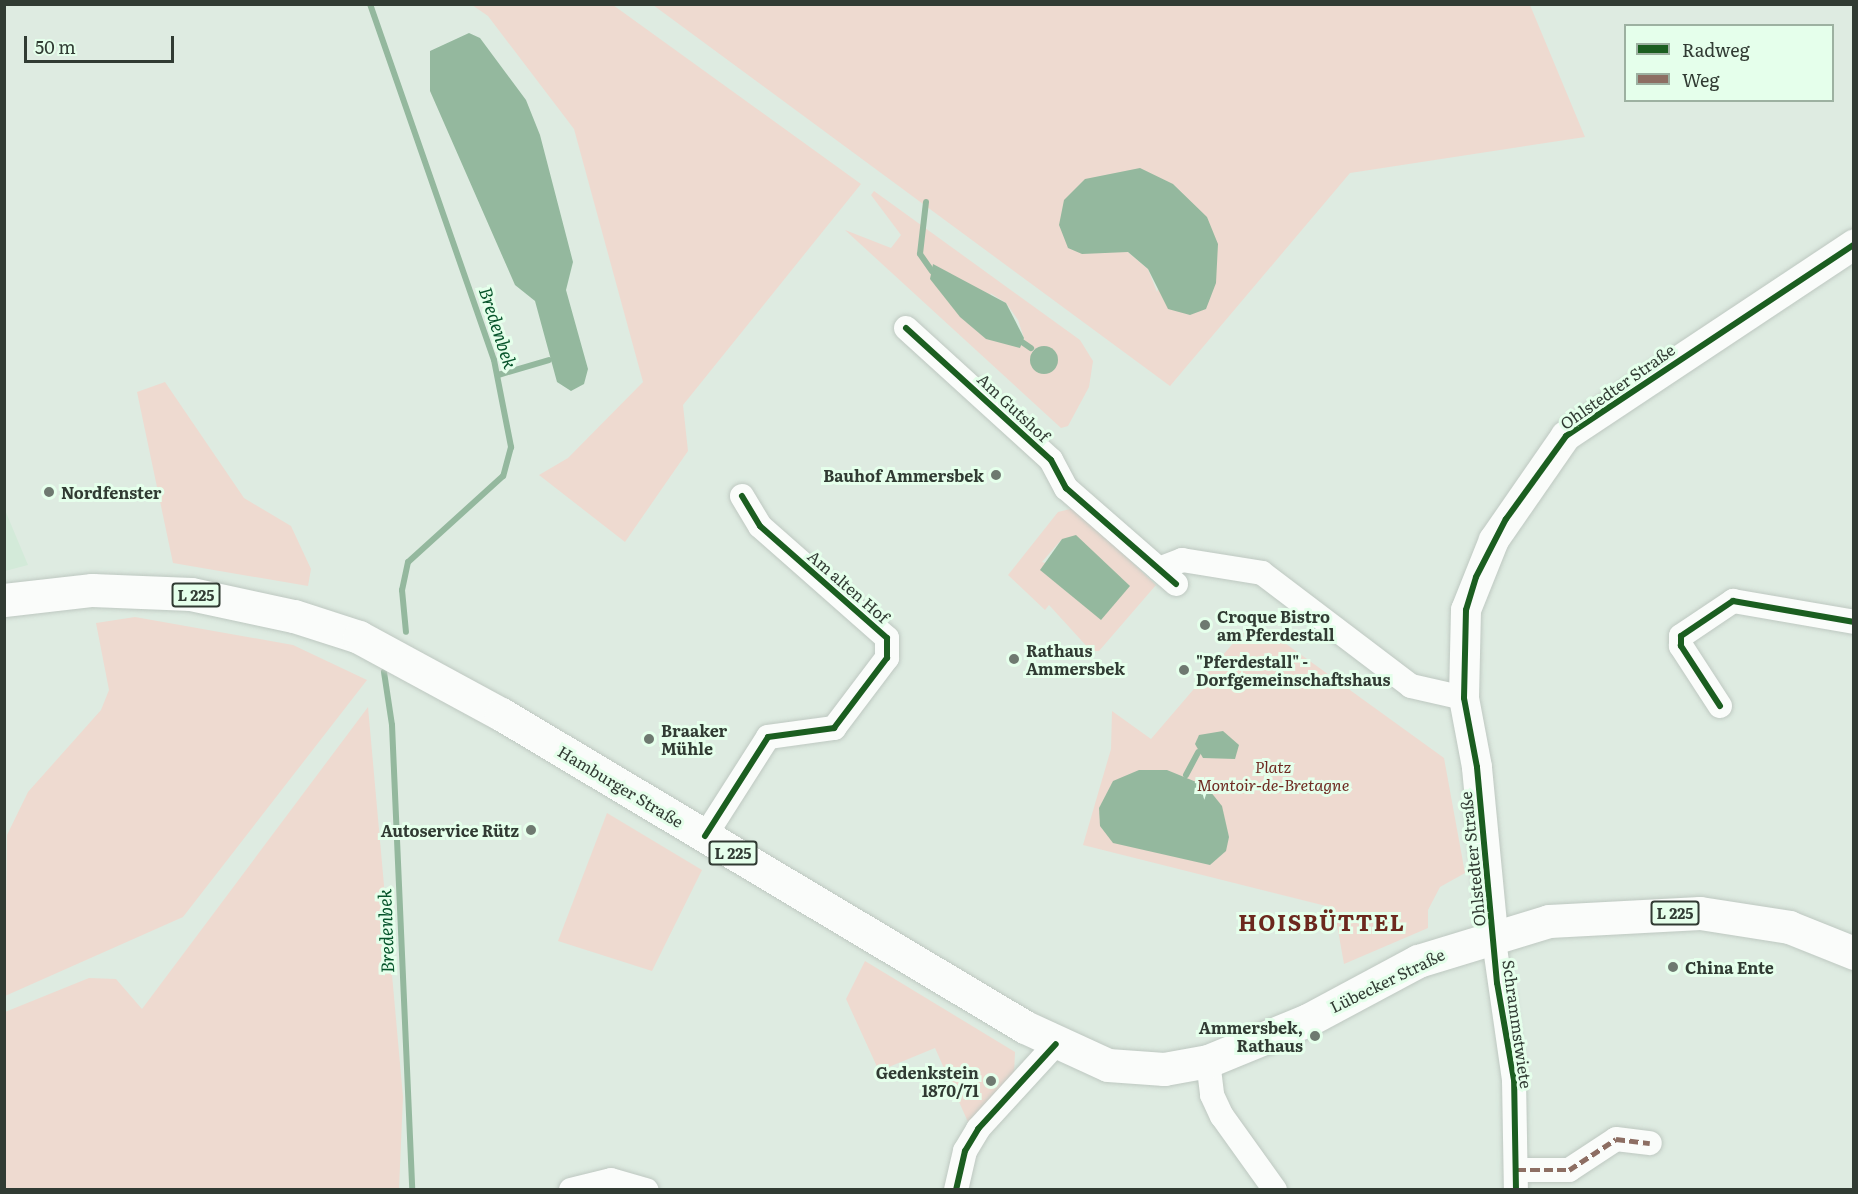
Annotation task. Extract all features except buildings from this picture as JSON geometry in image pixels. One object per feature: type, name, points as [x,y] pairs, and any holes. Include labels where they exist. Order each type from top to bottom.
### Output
[{"type":"main road","name":"Hamburger Straße","points":[[4,600],[101,589],[191,594],[294,616],[395,654],[1056,1044],[1124,1068],[1164,1069],[1208,1061]]},
{"type":"main road","name":"Lübecker Straße","points":[[1208,1061],[1308,1020],[1418,962],[1493,934],[1587,916],[1700,913],[1789,927],[1854,953]]},
{"type":"street","name":"Ohlstedter Straße","points":[[1493,934],[1477,767],[1464,698],[1466,610],[1476,577],[1506,519],[1566,436],[1854,245]]},
{"type":"street","name":"Am Gutshof","points":[[906,328],[1051,460],[1066,488],[1168,576],[1182,560],[1262,573],[1411,686],[1464,698]]},
{"type":"street","name":"Am alten Hof","points":[[705,836],[768,737],[834,728],[887,658],[887,638],[760,526],[742,496]]},
{"type":"street","points":[[1720,706],[1682,646],[1681,636],[1724,607],[1743,602],[1854,622]]},
{"type":"street","name":"Schrammstwiete","points":[[1493,934],[1515,1080],[1516,1180],[1569,1170],[1616,1139],[1650,1143]]},
{"type":"street","points":[[956,1190],[965,1151],[978,1129],[1056,1044]]},
{"type":"street","points":[[1208,1061],[1212,1095],[1222,1116],[1275,1190]]},
{"type":"street","points":[[571,1190],[611,1180],[647,1190]]},
{"type":"shaded area","points":[[469,33],[480,38],[526,100],[540,135],[573,262],[566,290],[588,369],[584,384],[571,391],[557,382],[535,301],[515,285],[430,91],[430,51]]},
{"type":"shaded area","points":[[1140,168],[1173,184],[1207,217],[1218,244],[1216,283],[1206,309],[1190,315],[1168,309],[1148,269],[1128,252],[1082,254],[1068,248],[1059,225],[1064,200],[1085,179]]},
{"type":"shaded area","points":[[933,264],[1006,303],[1024,338],[1020,348],[986,339],[960,317],[930,279]]},
{"type":"shaded area","points":[[1044,346],[1054,350],[1058,360],[1054,370],[1044,374],[1034,370],[1030,360],[1034,350]]},
{"type":"shaded area","points":[[5,510],[28,565],[4,571]]},
{"type":"shaded area","points":[[1076,535],[1130,586],[1101,620],[1040,570],[1062,539]]},
{"type":"shaded area","points":[[1223,731],[1239,745],[1235,759],[1203,758],[1195,744],[1199,735]]},
{"type":"shaded area","points":[[1139,770],[1167,770],[1206,786],[1222,806],[1229,837],[1226,851],[1210,865],[1113,843],[1100,826],[1099,808],[1113,781]]},
{"type":"green space","points":[[472,5],[613,5],[861,184],[683,405],[688,451],[625,542],[539,475],[568,458],[643,382],[574,129],[488,16]]},
{"type":"green space","points":[[653,5],[1530,5],[1585,137],[1350,173],[1170,386]],"holes":[[[1173,184],[1189,201],[1157,292],[1148,269],[1128,252],[1104,250]]]},
{"type":"green space","points":[[874,191],[1080,340],[1093,361],[1089,387],[1068,426],[1061,428],[845,230],[891,248],[901,235],[871,195]],"holes":[[[990,293],[1006,303],[1018,320],[1024,338],[1019,348]]]},
{"type":"green space","points":[[165,382],[244,498],[291,526],[311,569],[308,586],[173,563],[137,392]]},
{"type":"green space","points":[[1074,508],[1156,585],[1099,651],[1091,651],[1049,605],[1045,610],[1008,575],[1058,512]],"holes":[[[1062,539],[1130,586],[1042,562]]]},
{"type":"green space","points":[[135,617],[293,645],[367,680],[183,917],[5,996],[7,835],[28,792],[101,710],[109,690],[96,623]]},
{"type":"green space","name":"Platz Montoir-de-Bretagne","points":[[1253,620],[1444,758],[1465,873],[1440,887],[1428,910],[1428,928],[1344,964],[1334,908],[1083,845],[1111,749],[1112,711],[1151,739]]},
{"type":"green space","points":[[368,707],[403,1097],[399,1189],[5,1189],[5,1012],[89,978],[116,979],[142,1009]]},
{"type":"green space","points":[[607,813],[702,870],[652,971],[558,941]]},
{"type":"green space","points":[[865,961],[1015,1052],[1014,1075],[968,1122],[935,1048],[879,1071],[846,999]]},
{"type":"waterway","name":"Bredenbek","points":[[370,4],[494,360],[511,447],[503,476],[408,562],[402,590],[406,632]]},
{"type":"waterway","points":[[926,202],[920,254],[932,271]]},
{"type":"waterway","points":[[1022,342],[1031,348]]},
{"type":"waterway","points":[[498,375],[549,360]]},
{"type":"waterway","name":"Bredenbek","points":[[384,672],[392,725],[412,1190]]},
{"type":"waterway","points":[[1186,775],[1198,752]]},
{"type":"marked path","points":[[1517,1170],[1569,1170],[1616,1139],[1650,1143]]},
{"type":"cycle path","points":[[1516,1190],[1514,1080],[1497,983],[1477,767],[1464,698],[1466,610],[1476,577],[1506,519],[1566,436],[1854,245]]},
{"type":"cycle path","points":[[906,328],[1051,460],[1066,488],[1176,584]]},
{"type":"cycle path","points":[[705,836],[768,737],[834,728],[887,658],[887,638],[760,526],[742,496]]},
{"type":"cycle path","points":[[1720,706],[1681,646],[1681,636],[1733,601],[1854,622]]},
{"type":"cycle path","points":[[956,1190],[965,1151],[978,1129],[1056,1044]]},
{"type":"place","name":"Bauhof Ammersbek","points":[[996,475]]},
{"type":"place","name":"Nordfenster","points":[[49,492]]},
{"type":"place","name":"Croque Bistro am Pferdestall","points":[[1205,625]]},
{"type":"place","name":"Rathaus Ammersbek","points":[[1014,659]]},
{"type":"place","name":"\"Pferdestall\" - Dorfgemeinschaftshaus","points":[[1184,670]]},
{"type":"place","name":"Braaker Mühle","points":[[649,739]]},
{"type":"place","name":"Autoservice Rütz","points":[[531,830]]},
{"type":"place","name":"China Ente","points":[[1673,967]]},
{"type":"place","name":"Ammersbek, Rathaus","points":[[1315,1036]]},
{"type":"place","name":"Gedenkstein 1870/71","points":[[991,1081]]},
{"type":"district","name":"HOISBÜTTEL","points":[[1322,922]]}]
